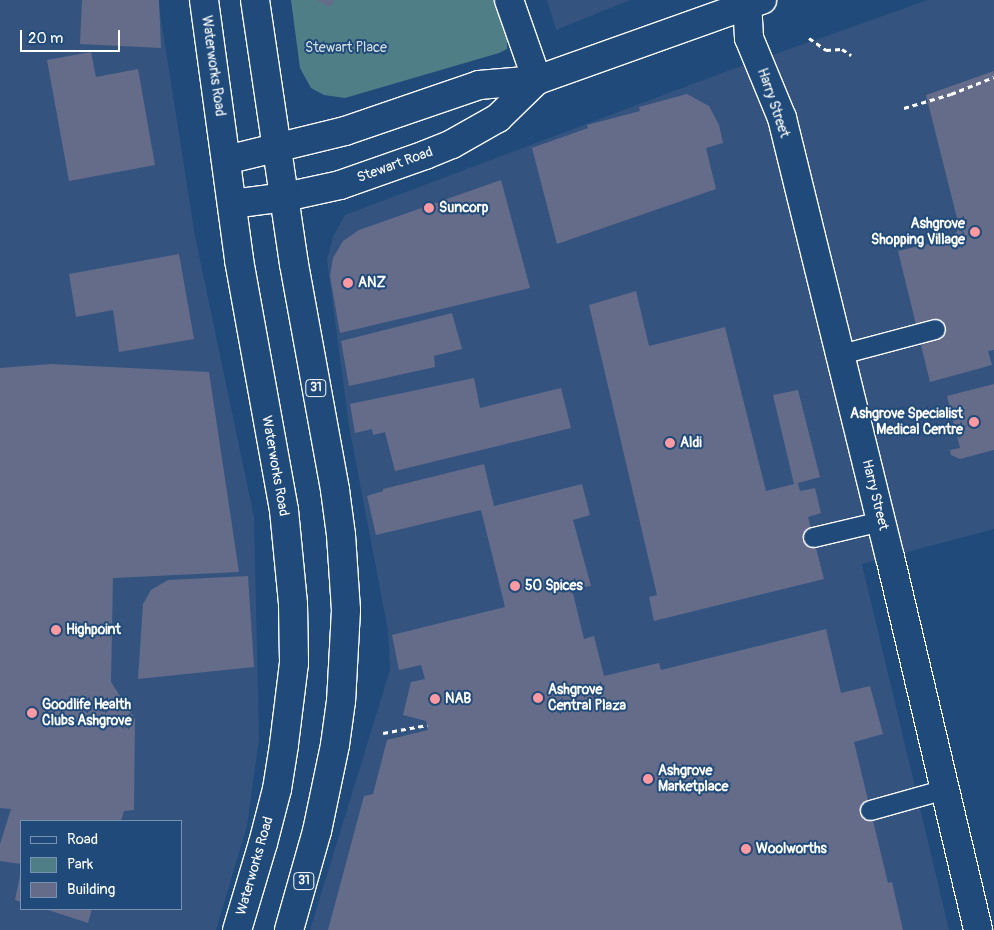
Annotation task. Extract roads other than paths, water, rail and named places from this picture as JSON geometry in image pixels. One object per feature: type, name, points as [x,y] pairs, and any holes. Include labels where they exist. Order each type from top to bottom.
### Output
[{"type":"main road","name":"Waterworks Road","points":[[204,0],[241,269],[284,510],[291,567],[294,662],[290,705],[276,789],[236,930]]},
{"type":"main road","name":"31","points":[[255,0],[294,264],[335,490],[341,535],[346,610],[341,701],[335,745],[317,831],[289,930]]},
{"type":"main road","points":[[509,0],[537,80]]},
{"type":"main road","name":"Stewart Road","points":[[226,160],[345,132],[480,85],[537,80],[752,2]]},
{"type":"main road","name":"Harry Street","points":[[752,2],[749,38],[782,118],[841,354],[978,930]]},
{"type":"main road","name":"Stewart Road","points":[[232,204],[285,197],[340,185],[452,144],[498,118],[537,80]]},
{"type":"lane","points":[[841,354],[935,329]]},
{"type":"lane","points":[[813,538],[881,521]]},
{"type":"lane","points":[[870,810],[945,789]]},
{"type":"place","name":"Suncorp","points":[[429,208]]},
{"type":"place","name":"Ashgrove Shopping Village","points":[[975,232]]},
{"type":"place","name":"ANZ","points":[[348,283]]},
{"type":"place","name":"Ashgrove Specialist Medical Centre","points":[[974,422]]},
{"type":"place","name":"Aldi","points":[[670,443]]},
{"type":"place","name":"50 Spices","points":[[515,586]]},
{"type":"place","name":"Highpoint","points":[[56,630]]},
{"type":"place","name":"Ashgrove Central Plaza","points":[[538,698]]},
{"type":"place","name":"NAB","points":[[435,699]]},
{"type":"place","name":"Goodlife Health Clubs Ashgrove","points":[[32,713]]},
{"type":"place","name":"Ashgrove Marketplace","points":[[648,779]]},
{"type":"place","name":"Woolworths","points":[[746,849]]},
{"type":"park label","name":"Stewart Place","points":[[346,48]]}]
